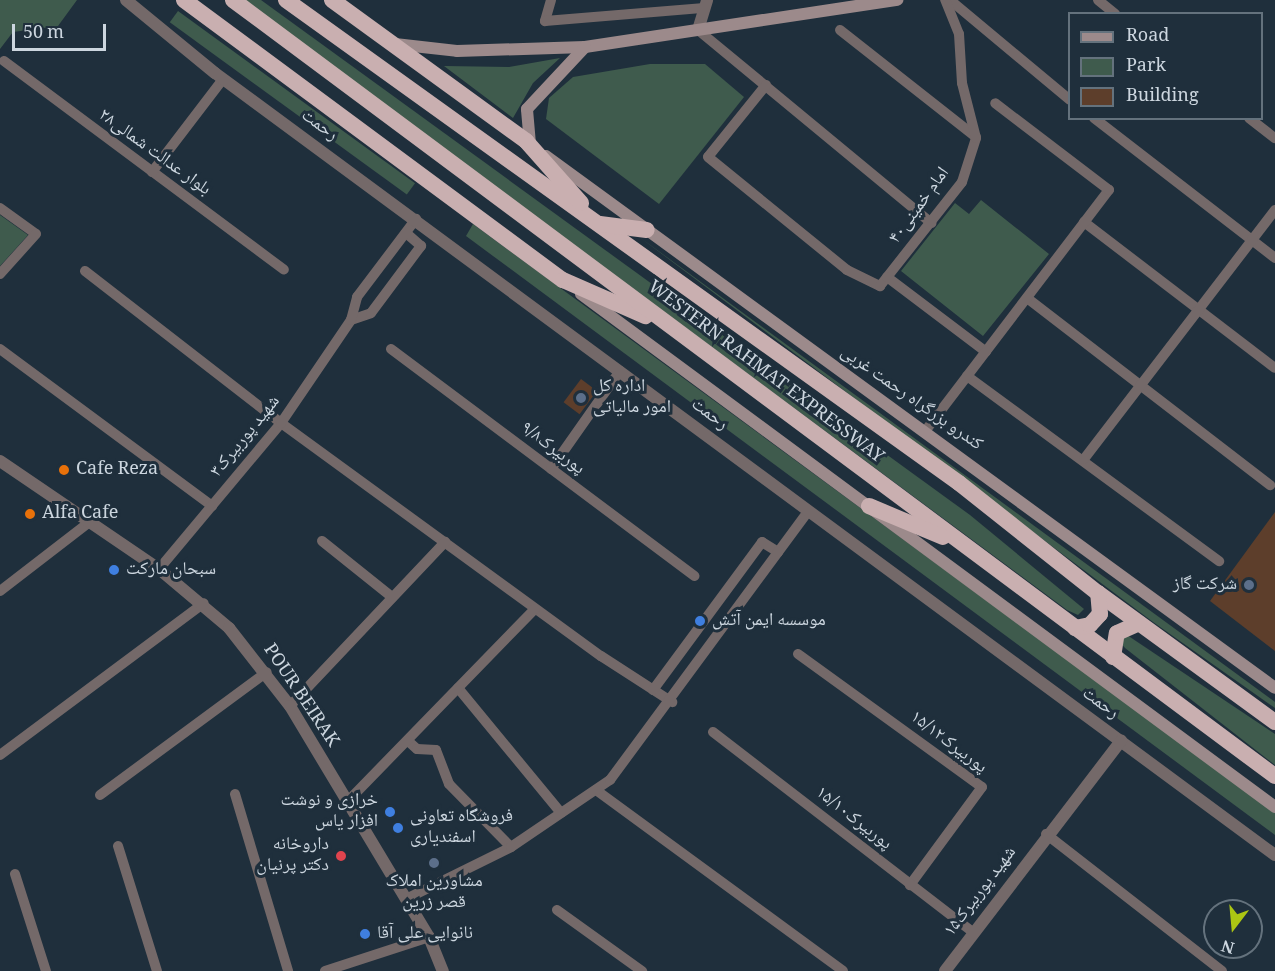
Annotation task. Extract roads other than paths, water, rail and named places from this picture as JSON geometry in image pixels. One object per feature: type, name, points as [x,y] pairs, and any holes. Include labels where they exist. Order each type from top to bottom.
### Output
[{"type":"highway","points":[[184,0],[562,280],[673,329]]},
{"type":"highway","name":"WESTERN RAHMAT EXPRESSWAY","points":[[233,0],[1275,776]]},
{"type":"highway","name":"WESTERN RAHMAT EXPRESSWAY","points":[[286,0],[959,483],[1098,592],[1275,722]]},
{"type":"highway","points":[[332,0],[526,141],[599,224],[647,230]]},
{"type":"highway","points":[[869,506],[968,548]]},
{"type":"highway","points":[[1075,628],[1090,625],[1100,614],[1098,592]]},
{"type":"highway","points":[[1113,657],[1117,633],[1139,623]]},
{"type":"main road","points":[[395,44],[457,51],[585,47],[897,0]]},
{"type":"main road","points":[[526,141],[527,110],[585,47]]},
{"type":"main road","name":"کندرو بزرگراه رحمت غربی","points":[[526,141],[926,430],[1275,688]]},
{"type":"main road","points":[[562,280],[1275,807]]},
{"type":"street","name":"رحمت","points":[[126,0],[223,79],[416,219],[1275,855]]},
{"type":"street","points":[[551,0],[545,21],[706,4],[699,30],[931,223]]},
{"type":"street","points":[[947,0],[1068,99]]},
{"type":"street","points":[[947,0],[959,34],[962,83],[976,138]]},
{"type":"street","points":[[1098,0],[1113,12]]},
{"type":"street","points":[[840,30],[976,138]]},
{"type":"street","name":"بلوار عدالت شمالی۲۸","points":[[4,61],[284,270]]},
{"type":"street","points":[[152,172],[223,79]]},
{"type":"street","points":[[766,85],[708,157],[847,270],[884,281],[986,352]]},
{"type":"street","points":[[926,430],[1109,190],[995,103]]},
{"type":"street","points":[[1097,120],[1275,258]]},
{"type":"street","points":[[1252,120],[1275,138]]},
{"type":"street","name":"امام خمینی۴۰","points":[[884,281],[962,182],[976,138]]},
{"type":"street","points":[[0,208],[36,234],[0,274]]},
{"type":"street","points":[[1084,459],[1275,210]]},
{"type":"street","points":[[351,320],[357,297],[416,219]]},
{"type":"street","points":[[1084,222],[1275,368]]},
{"type":"street","points":[[351,320],[371,313],[421,246],[406,233]]},
{"type":"street","points":[[85,272],[281,423],[535,609],[672,702]]},
{"type":"street","points":[[1027,298],[1269,485]]},
{"type":"street","name":"شهید پوربیرک۳","points":[[159,569],[281,423],[351,320]]},
{"type":"street","points":[[0,349],[212,506]]},
{"type":"street","name":"پوربیرک۹/۸","points":[[390,349],[694,576]]},
{"type":"street","points":[[550,469],[620,371]]},
{"type":"street","points":[[967,376],[1084,459],[1220,561]]},
{"type":"street","name":"POUR BEIRAK","points":[[0,461],[91,521],[204,603],[267,672],[290,706],[429,937],[443,971]]},
{"type":"street","points":[[406,898],[511,847],[610,780],[672,702],[808,511]]},
{"type":"street","points":[[0,591],[91,521]]},
{"type":"street","points":[[322,541],[392,597]]},
{"type":"street","points":[[290,706],[444,542]]},
{"type":"street","points":[[653,690],[762,542],[778,552]]},
{"type":"street","points":[[0,755],[204,603]]},
{"type":"street","points":[[347,802],[535,609]]},
{"type":"street","name":"پوربیرک۱۵/۱۲","points":[[798,654],[982,787],[910,885]]},
{"type":"street","points":[[100,795],[267,672]]},
{"type":"street","points":[[458,688],[561,813]]},
{"type":"street","name":"پوربیرک۱۵/۱۰","points":[[713,732],[973,932]]},
{"type":"street","points":[[408,741],[417,749],[436,750],[450,784],[511,847]]},
{"type":"street","name":"شهید پوربیرک۱۵","points":[[945,971],[1046,834],[1121,741]]},
{"type":"street","points":[[596,790],[843,971]]},
{"type":"street","points":[[235,794],[288,971]]},
{"type":"street","points":[[1046,834],[1222,971]]},
{"type":"street","points":[[118,846],[157,971]]},
{"type":"street","points":[[15,874],[46,971]]},
{"type":"street","points":[[558,910],[642,971]]},
{"type":"street","points":[[325,971],[429,937]]},
{"type":"place","name":"اداره کل امور مالیاتی","points":[[581,398]]},
{"type":"place","name":"Cafe Reza","points":[[64,470]]},
{"type":"place","name":"Alfa Cafe","points":[[30,514]]},
{"type":"place","name":"سبحان مارکت","points":[[114,570]]},
{"type":"place","name":"شرکت گاز","points":[[1249,585]]},
{"type":"place","name":"موسسه ایمن آتش","points":[[700,621]]},
{"type":"place","name":"خرازی و نوشت افزار یاس","points":[[390,812]]},
{"type":"place","name":"فروشگاه تعاونی اسفندیاری","points":[[398,828]]},
{"type":"place","name":"داروخانه دکتر پرنیان","points":[[341,856]]},
{"type":"place","name":"مشاورین املاک قصر زرین","points":[[434,863]]},
{"type":"place","name":"نانوایی علی آقا","points":[[365,934]]}]
